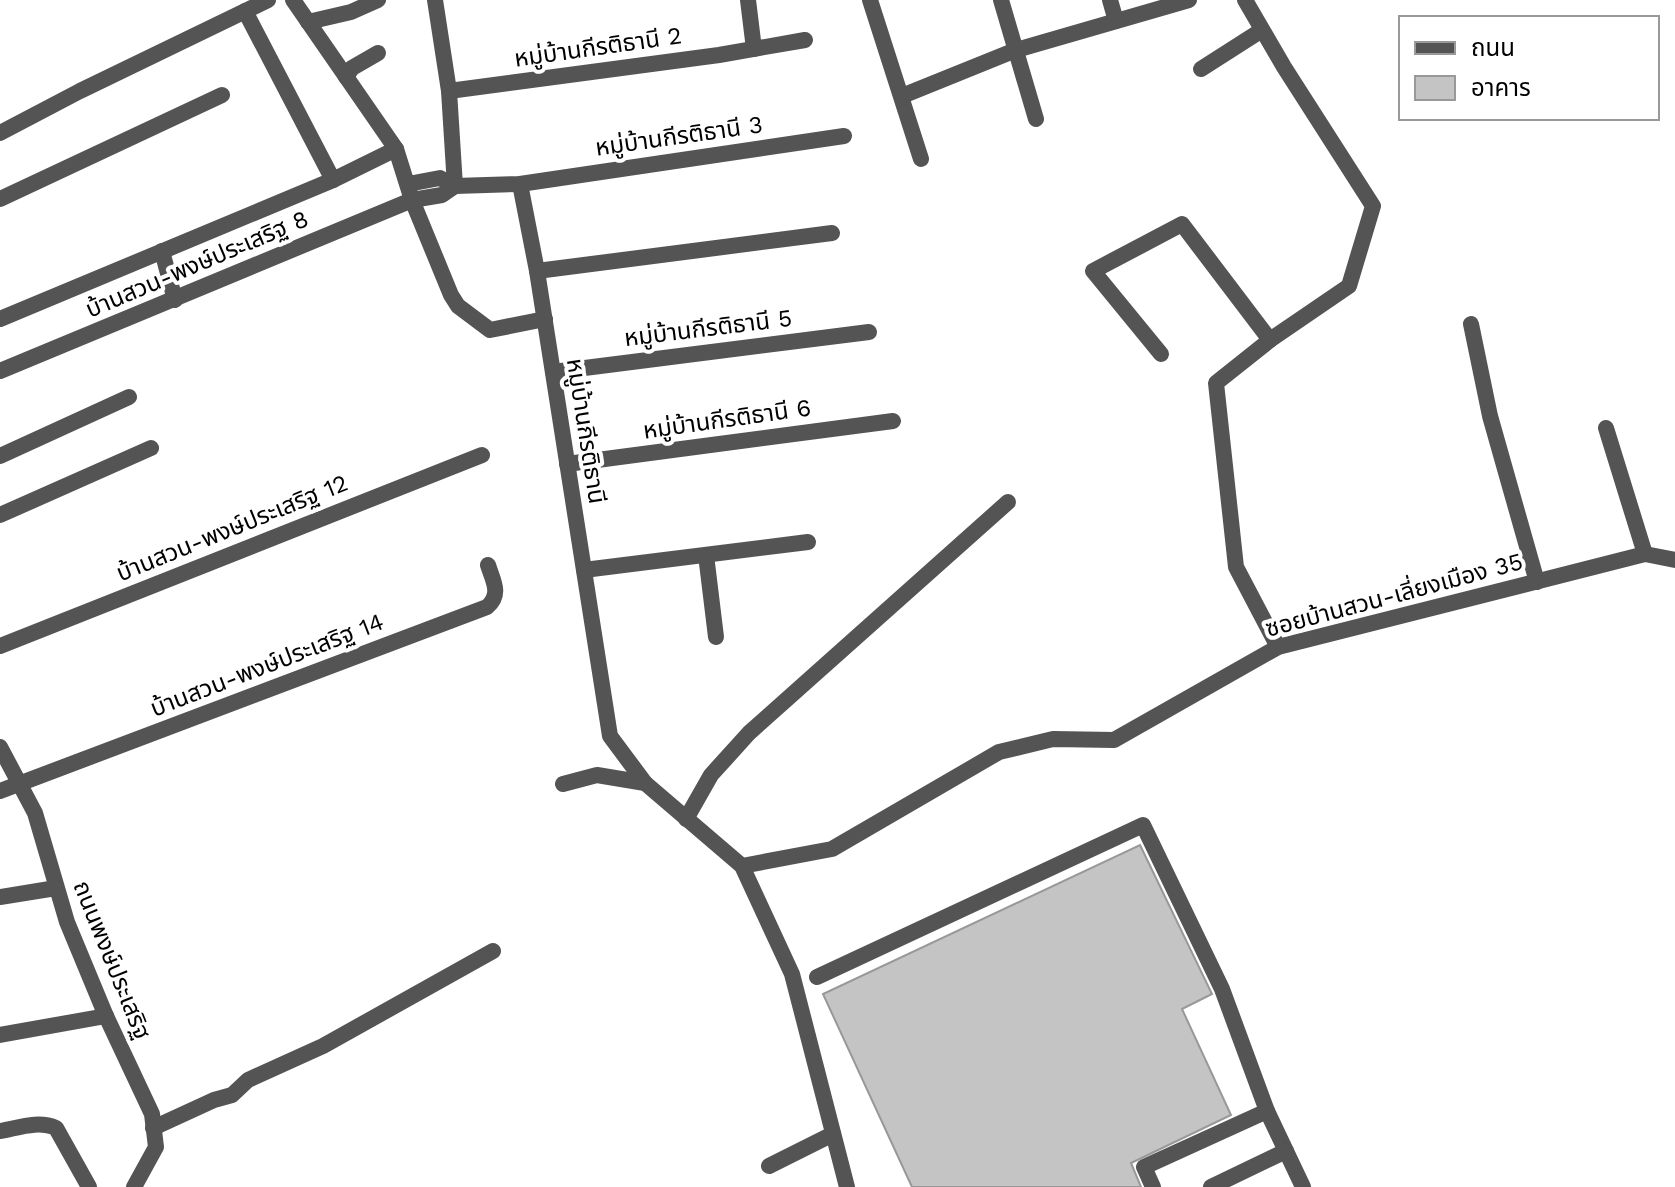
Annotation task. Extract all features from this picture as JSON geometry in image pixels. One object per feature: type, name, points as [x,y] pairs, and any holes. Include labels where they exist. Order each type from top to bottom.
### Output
[{"type":"street","points":[[0,133],[268,0]]},
{"type":"street","points":[[293,0],[396,149],[410,192],[458,306],[490,330],[545,319]]},
{"type":"street","points":[[308,22],[351,12],[378,0]]},
{"type":"street","points":[[435,0],[449,91],[455,186]]},
{"type":"street","points":[[748,0],[754,49]]},
{"type":"street","points":[[870,0],[921,159]]},
{"type":"street","points":[[1001,0],[1036,119]]},
{"type":"street","points":[[1110,0],[1116,21]]},
{"type":"street","points":[[902,96],[1016,50],[1189,0]]},
{"type":"street","points":[[1245,0],[1373,206],[1349,286],[1270,340],[1216,383],[1236,567],[1278,647]]},
{"type":"street","points":[[245,11],[333,180]]},
{"type":"street","points":[[1201,69],[1262,30]]},
{"type":"street","name":"หมู่บ้านกีรติธานี 2","points":[[449,91],[805,40]]},
{"type":"street","points":[[346,77],[352,68],[378,53]]},
{"type":"street","points":[[0,199],[222,95]]},
{"type":"street","name":"หมู่บ้านกีรติธานี 3","points":[[520,184],[844,136]]},
{"type":"street","points":[[0,319],[333,180],[396,149]]},
{"type":"street","points":[[410,192],[442,195],[455,186],[520,184]]},
{"type":"street","name":"หมู่บ้านกีรติธานี","points":[[520,184],[545,319],[610,736],[645,783],[742,866]]},
{"type":"street","name":"บ้านสวน-พงษ์ประเสริฐ 8","points":[[0,371],[175,300],[410,192]]},
{"type":"street","points":[[1161,354],[1093,271],[1182,224],[1270,340]]},
{"type":"street","points":[[537,271],[832,233]]},
{"type":"street","points":[[162,251],[175,300]]},
{"type":"street","points":[[1471,324],[1490,416],[1537,582]]},
{"type":"street","name":"หมู่บ้านกีรติธานี 5","points":[[553,372],[869,332]]},
{"type":"street","points":[[0,456],[129,397]]},
{"type":"street","name":"หมู่บ้านกีรติธานี 6","points":[[567,464],[893,421]]},
{"type":"street","points":[[1606,428],[1645,554]]},
{"type":"street","points":[[0,515],[151,448]]},
{"type":"street","name":"บ้านสวน-พงษ์ประเสริฐ 12","points":[[0,646],[482,455]]},
{"type":"street","points":[[686,819],[711,775],[749,733],[1008,502]]},
{"type":"street","points":[[584,570],[808,542]]},
{"type":"street","name":"ซอยบ้านสวน-เลี่ยงเมือง 35","points":[[742,866],[832,849],[999,752],[1053,739],[1114,740],[1278,647],[1645,554],[1675,560]]},
{"type":"street","points":[[706,555],[716,637]]},
{"type":"street","name":"บ้านสวน-พงษ์ประเสริฐ 14","points":[[20,784],[487,607],[494,601],[497,592],[488,565]]},
{"type":"street","name":"ถนนพงษ์ประเสริฐ","points":[[0,747],[35,813],[67,922],[152,1114],[156,1147],[134,1187]]},
{"type":"street","points":[[563,784],[597,775],[645,783]]},
{"type":"street","points":[[0,791],[20,784]]},
{"type":"street","points":[[817,977],[1143,825],[1222,989],[1267,1111],[1303,1187]]},
{"type":"street","points":[[742,866],[792,974],[847,1187]]},
{"type":"street","points":[[0,897],[56,888]]},
{"type":"street","points":[[153,1128],[232,1095],[248,1080],[323,1046],[493,951]]},
{"type":"street","points":[[0,1035],[106,1016]]},
{"type":"street","points":[[1153,1187],[1144,1167],[1267,1111]]},
{"type":"street","points":[[0,1131],[33,1124],[56,1128],[89,1187]]},
{"type":"street","points":[[769,1166],[833,1134]]},
{"type":"street","points":[[1211,1187],[1286,1151]]},
{"type":"building","points":[[1140,845],[1212,994],[1182,1009],[1231,1115],[1131,1163],[1141,1187],[912,1187],[823,994]]}]
